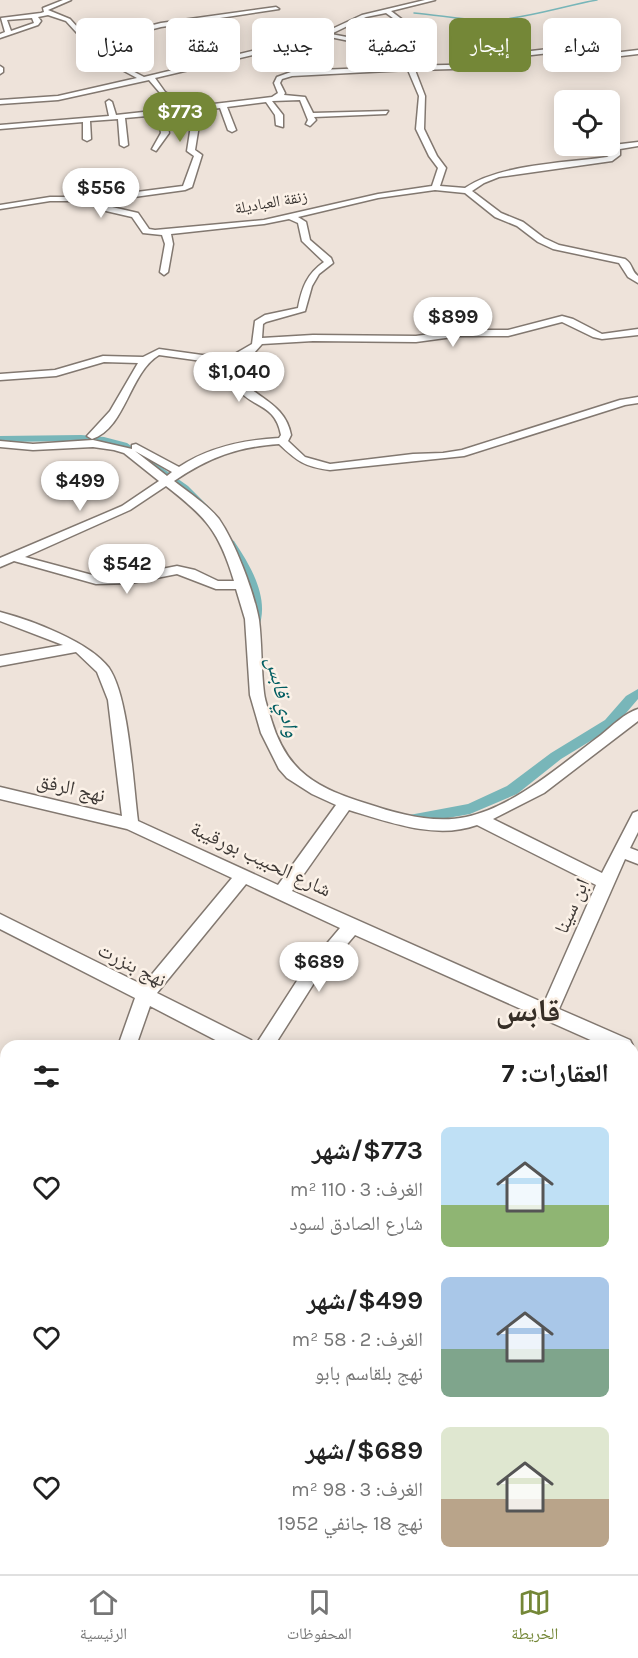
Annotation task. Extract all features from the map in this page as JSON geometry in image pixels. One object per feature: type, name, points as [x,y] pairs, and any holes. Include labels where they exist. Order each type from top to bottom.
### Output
[{"type":"street","points":[[68,0],[44,10],[68,20],[76,29]]},
{"type":"street","points":[[334,29],[359,17],[432,0]]},
{"type":"street","points":[[154,27],[276,9],[268,3]]},
{"type":"street","points":[[386,10],[397,18]]},
{"type":"street","points":[[9,34],[5,29],[3,19],[48,13]]},
{"type":"street","points":[[0,36],[36,24],[38,21],[33,16]]},
{"type":"street","points":[[437,67],[492,66],[522,54],[584,47],[613,55],[638,52]]},
{"type":"street","points":[[0,102],[53,99],[252,53]]},
{"type":"street","points":[[0,207],[50,199],[98,199],[170,191],[189,185],[198,155],[191,152],[196,119],[188,109],[163,93],[146,77],[134,72]]},
{"type":"street","points":[[278,97],[282,93],[278,83],[279,78],[291,74],[318,72]]},
{"type":"street","points":[[412,72],[422,96],[420,129],[433,156],[442,168],[435,188]]},
{"type":"street","points":[[0,127],[117,117],[278,97],[303,98],[312,120],[310,124]]},
{"type":"street","points":[[267,99],[279,115],[280,125]]},
{"type":"street","points":[[109,102],[117,117],[124,145]]},
{"type":"street","points":[[223,105],[232,130]]},
{"type":"street","points":[[156,149],[165,133],[161,112]]},
{"type":"street","points":[[310,115],[386,112]]},
{"type":"street","points":[[86,120],[87,139]]},
{"type":"street","points":[[638,144],[616,147],[616,155],[609,159],[497,175],[481,181],[466,191],[498,215],[520,224],[548,244],[622,261],[627,264],[630,274],[638,280]]},
{"type":"street","name":"زنقة العباديلة","points":[[98,199],[110,209],[135,215],[146,231],[165,232],[264,222],[378,196],[435,188],[466,191]]},
{"type":"street","points":[[0,378],[56,373],[103,359],[146,360],[162,352],[185,356],[234,358],[245,356],[253,350],[258,341],[258,323],[266,318],[289,315],[302,309],[307,286],[316,272],[329,263],[326,257],[306,241],[302,222],[289,216]]},
{"type":"street","points":[[164,272],[169,244],[165,232]]},
{"type":"street","points":[[258,341],[313,338],[416,339],[460,333],[508,333],[562,319],[569,319],[600,337],[638,332]]},
{"type":"street","points":[[234,358],[241,386],[278,412],[284,419],[286,435],[282,441]]},
{"type":"street","points":[[146,360],[116,411],[92,436],[125,443],[178,472]]},
{"type":"street","points":[[0,563],[16,558],[126,508],[168,482],[178,472],[202,459],[237,446],[282,441],[301,459],[315,465],[330,467],[413,457],[443,456],[464,453],[624,402],[638,400]]},
{"type":"street","points":[[0,444],[33,447],[81,443],[114,446],[128,451],[202,508],[214,522],[234,560],[252,619],[257,695],[275,750],[284,765],[298,778],[317,790],[346,803],[400,820],[420,823],[453,824],[479,819],[539,789],[638,714]]},
{"type":"street","points":[[16,558],[96,580],[130,579],[177,570],[192,573],[216,585],[241,585]]},
{"type":"street","points":[[0,616],[79,647],[103,670],[115,700],[131,824]]},
{"type":"street","points":[[0,661],[79,647]]},
{"type":"street","name":"نهج الرفق","points":[[0,793],[131,824]]},
{"type":"street","points":[[281,894],[346,803]]},
{"type":"street","name":"ابن سينا","points":[[549,1012],[605,882],[638,817]]},
{"type":"street","points":[[479,819],[605,882]]},
{"type":"street","name":"شارع الحبيب بورقيبة","points":[[131,824],[352,926],[611,1040]]},
{"type":"street","points":[[621,851],[638,858]]},
{"type":"street","points":[[129,1040],[145,995],[244,875]]},
{"type":"street","name":"نهج بنزرت","points":[[0,921],[233,1040]]},
{"type":"street","points":[[268,1040],[308,978],[352,926]]},
{"type":"waterway","points":[[414,13],[497,20],[597,0]]},
{"type":"waterway","name":"وادي قابس","points":[[0,439],[81,438],[124,445],[184,488],[208,511]]},
{"type":"waterway","name":"وادي قابس","points":[[229,541],[247,572],[254,591],[254,626]]},
{"type":"waterway","name":"وادي قابس","points":[[409,820],[470,809],[512,790],[556,756],[610,723],[638,693]]},
{"type":"district","name":"قابس","points":[[528,1010]]}]
